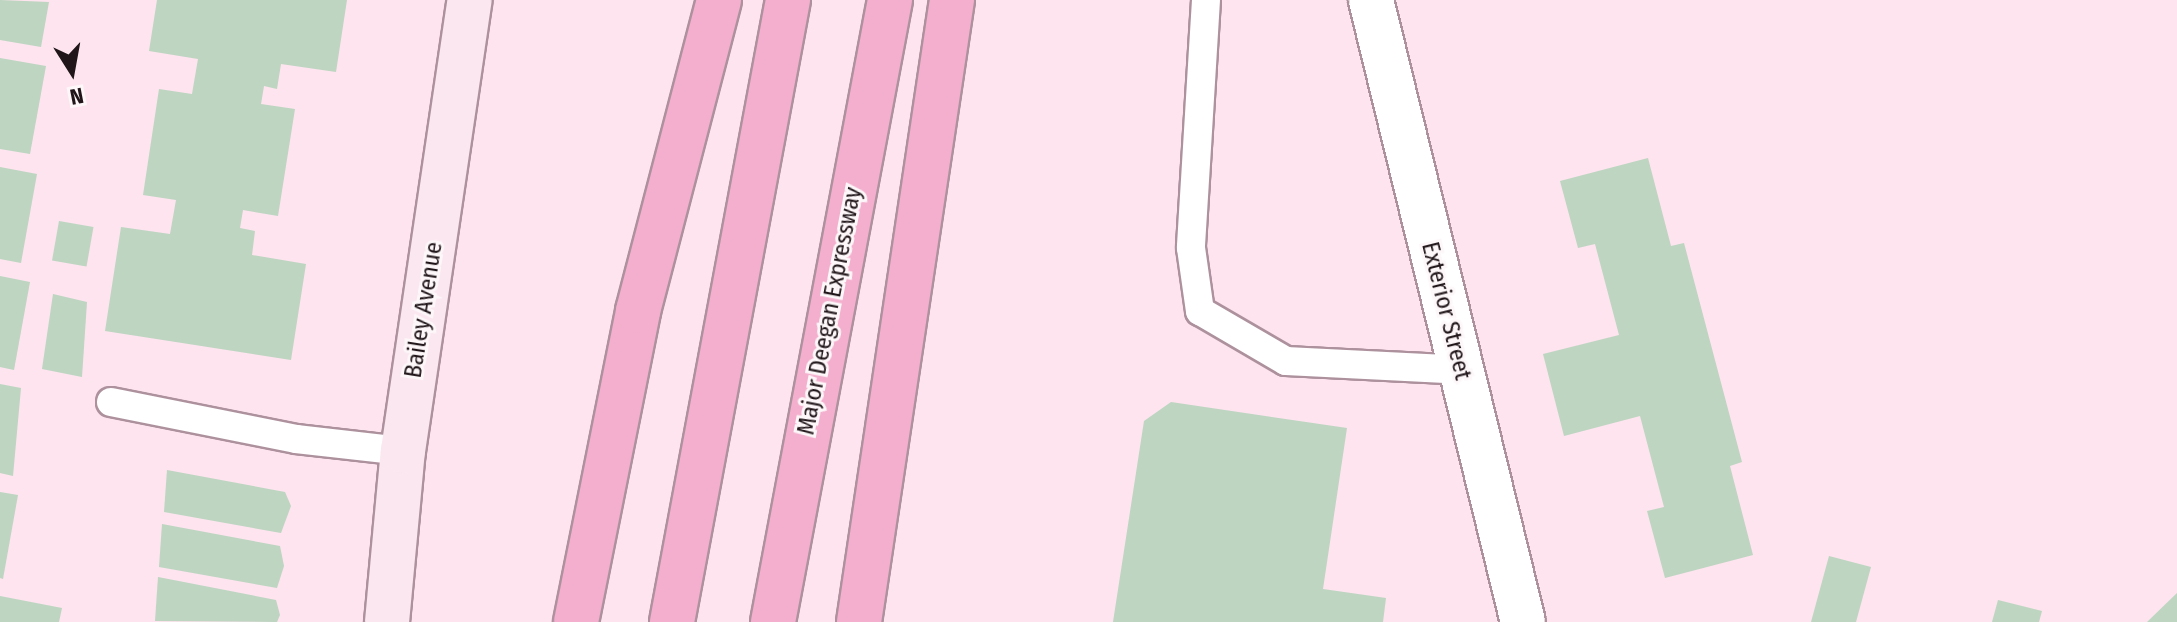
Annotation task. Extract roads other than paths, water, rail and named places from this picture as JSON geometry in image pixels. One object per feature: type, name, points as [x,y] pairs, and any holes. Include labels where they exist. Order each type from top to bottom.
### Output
[{"type":"highway","points":[[576,622],[634,325],[719,0]]},
{"type":"highway","points":[[672,622],[788,0]]},
{"type":"highway","name":"Major Deegan Expressway","points":[[773,622],[890,0]]},
{"type":"highway","points":[[859,622],[952,0]]},
{"type":"main road","name":"Bailey Avenue","points":[[387,622],[403,451],[470,0]]},
{"type":"street","name":"Exterior Street","points":[[1371,0],[1523,622]]},
{"type":"lane","points":[[1206,0],[1191,248],[1200,311],[1286,361],[1461,370]]},
{"type":"lane","points":[[111,402],[296,439],[403,451]]}]
